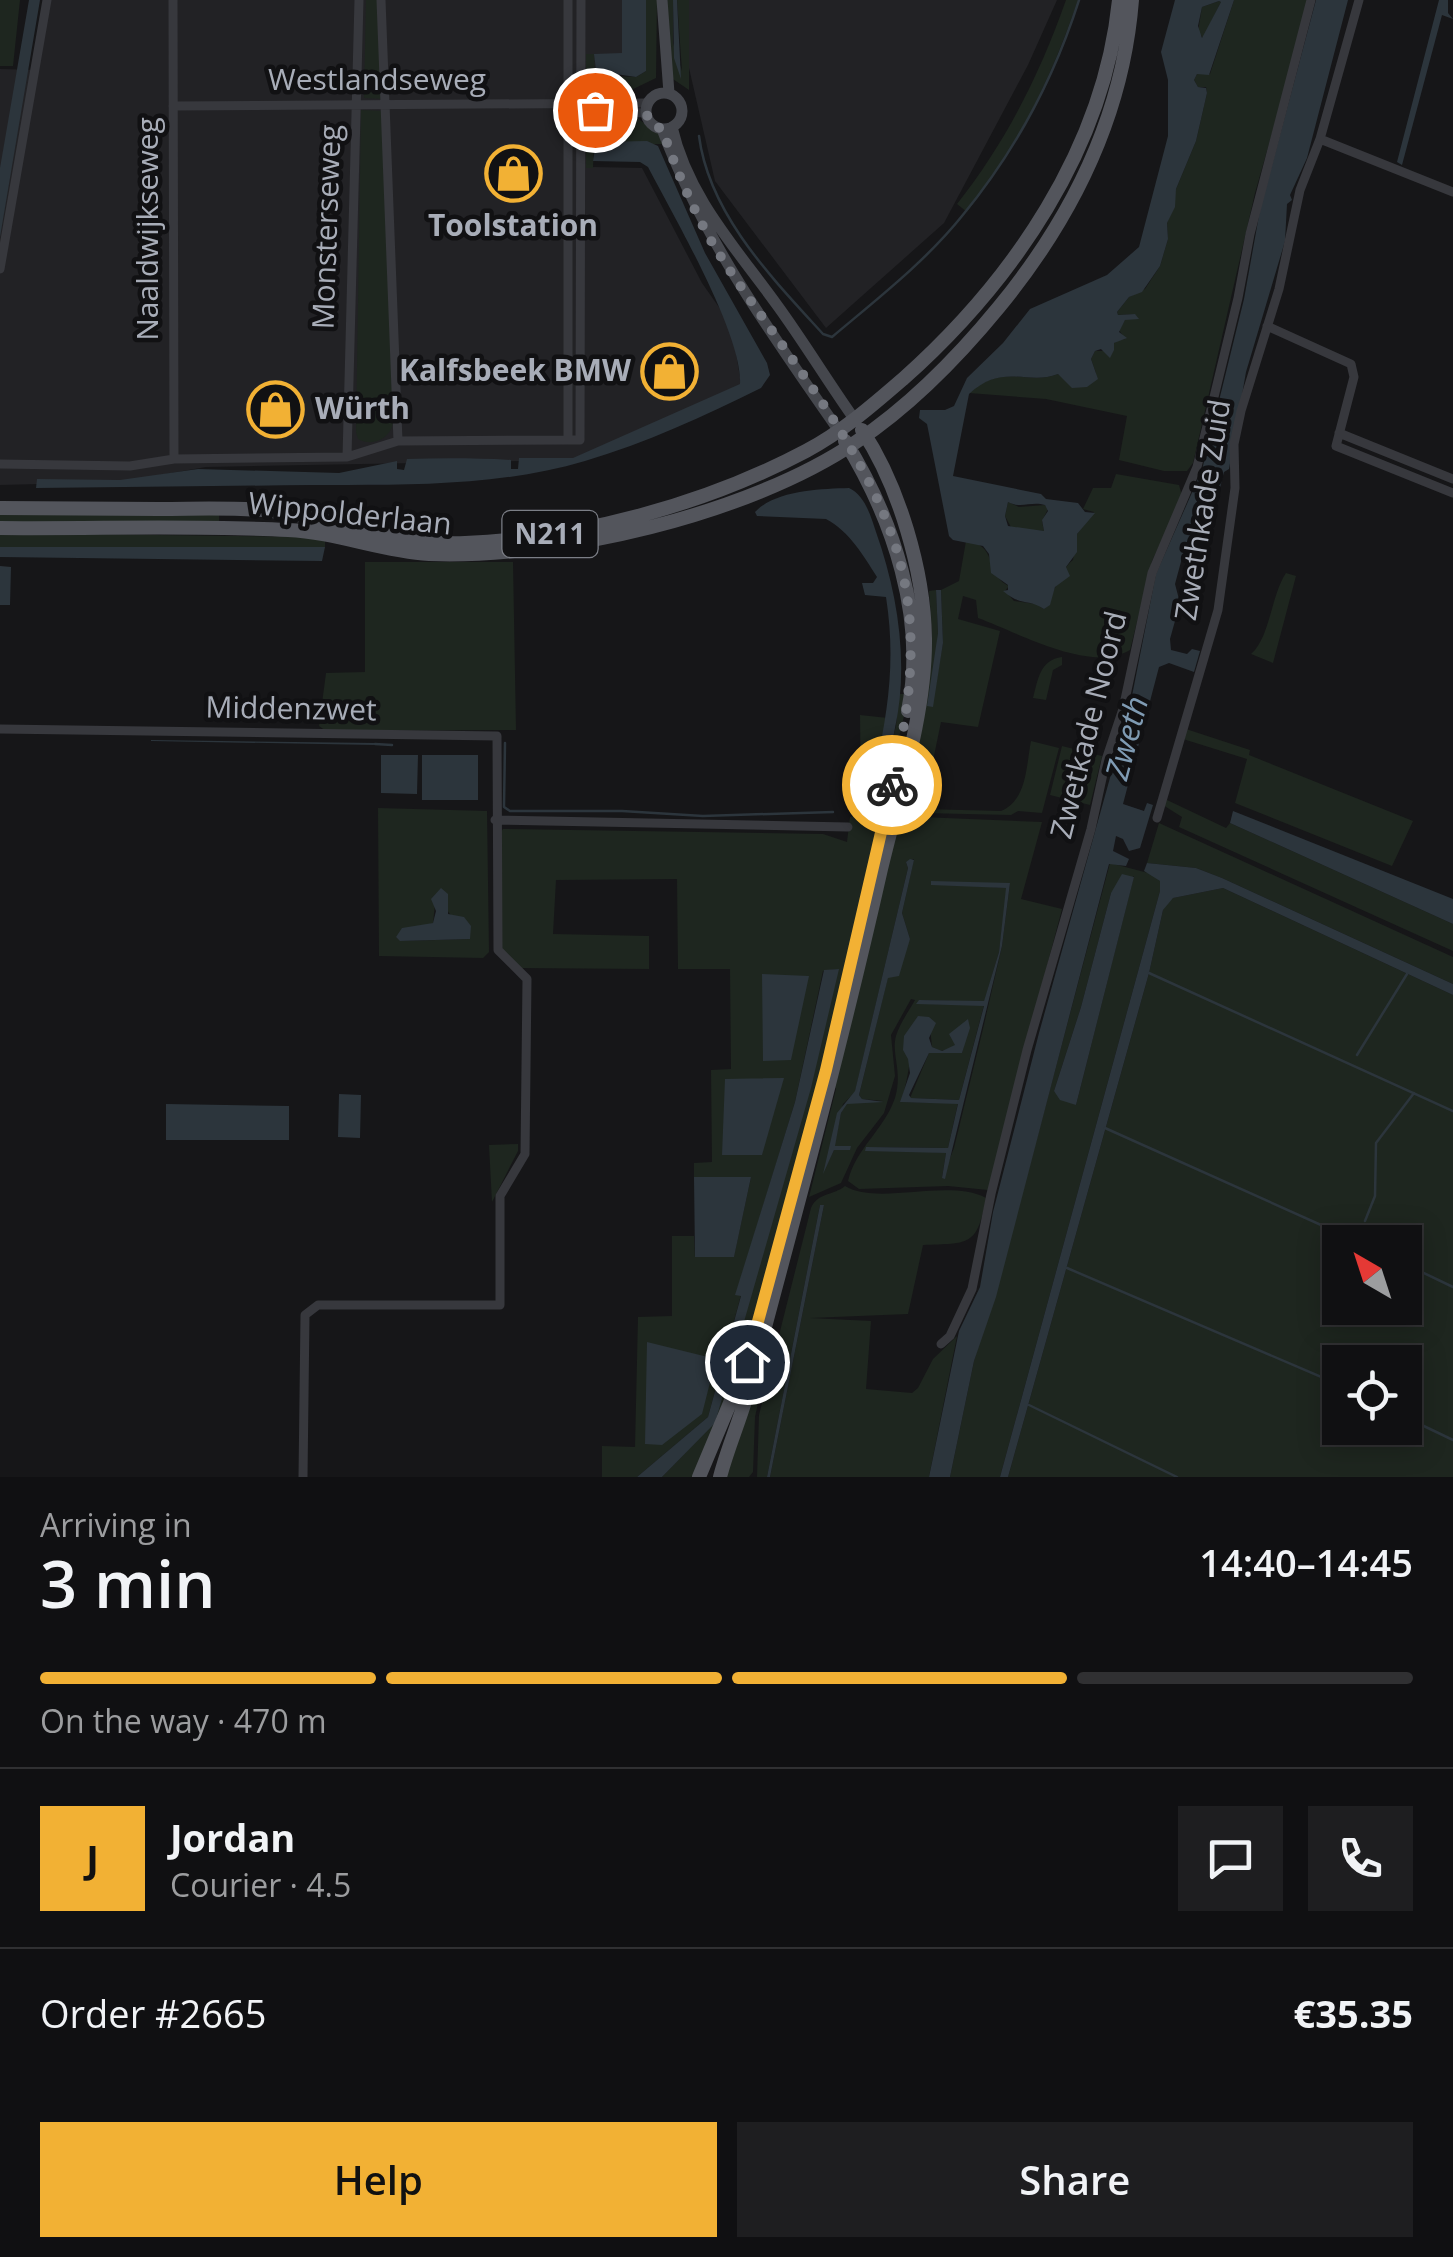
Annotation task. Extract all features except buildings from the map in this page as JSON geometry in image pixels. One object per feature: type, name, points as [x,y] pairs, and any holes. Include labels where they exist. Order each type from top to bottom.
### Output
[{"type":"main road","points":[[655,101],[678,98],[683,110],[680,120],[667,128],[651,124],[663,25],[662,0]]},
{"type":"main road","name":"Wippolderlaan","points":[[0,508],[245,509],[311,518],[409,541],[488,542],[577,529],[670,506],[774,467],[855,420],[934,351],[1016,255],[1050,202],[1096,104],[1119,0]]},
{"type":"main road","name":"Wippolderlaan","points":[[0,528],[288,530],[415,552],[488,552],[596,539],[662,524],[751,494],[866,436],[935,376],[988,320],[1029,268],[1067,209],[1106,127],[1126,48],[1132,0]]},
{"type":"main road","points":[[667,128],[692,186],[711,217],[778,306],[866,436],[886,473],[903,518],[920,598],[924,648],[907,756],[834,1070],[745,1401],[717,1477]]},
{"type":"main road","points":[[667,128],[690,199],[714,246],[839,431],[877,500],[900,564],[910,628],[909,703],[811,1127],[747,1362],[701,1477]]},
{"type":"street","points":[[0,269],[47,0]]},
{"type":"street","name":"Naaldwijkseweg","points":[[173,0],[174,459]]},
{"type":"street","name":"Monsterseweg","points":[[347,456],[359,0]]},
{"type":"street","points":[[381,0],[398,441]]},
{"type":"street","points":[[568,0],[568,440]]},
{"type":"street","points":[[0,464],[130,466],[174,459],[347,456],[398,441],[580,440],[580,0]]},
{"type":"street","name":"Zwetkade Noord","points":[[942,1344],[950,1336],[972,1289],[995,1176],[1027,1050],[1092,830],[1152,573],[1197,467],[1256,205],[1311,0]]},
{"type":"street","name":"Zwethkade Zuid","points":[[1157,818],[1218,610],[1235,488],[1234,444],[1280,290],[1300,190],[1320,139],[1359,0]]},
{"type":"street","name":"Westlandseweg","points":[[174,106],[581,105],[655,101]]},
{"type":"street","points":[[1320,139],[1453,192]]},
{"type":"street","points":[[1267,326],[1351,364],[1354,377],[1336,446],[1453,493]]},
{"type":"street","points":[[1339,433],[1453,479]]},
{"type":"street","name":"Middenzwet","points":[[0,729],[497,736],[498,950],[526,979],[525,1154],[500,1196],[500,1305],[318,1305],[305,1315],[303,1477]]},
{"type":"street","points":[[496,820],[848,827]]},
{"type":"shaded area","points":[[0,0],[20,0],[13,66],[0,66]]},
{"type":"shaded area","points":[[51,0],[623,0],[625,55],[591,75],[593,167],[642,168],[733,335],[742,389],[574,460],[206,467],[119,482],[0,485],[0,69],[38,70]]},
{"type":"shaded area","points":[[366,0],[383,0],[387,99],[364,98]]},
{"type":"shaded area","points":[[646,0],[657,0],[656,78],[623,94],[597,96],[586,82],[586,54],[594,54],[595,75],[636,77],[646,71]]},
{"type":"shaded area","points":[[667,0],[673,0],[673,43],[682,71],[677,0],[689,0],[689,90],[670,77]]},
{"type":"shaded area","points":[[681,0],[1057,0],[1028,65],[944,223],[826,328],[715,181],[686,55]]},
{"type":"shaded area","points":[[1066,0],[1078,0],[1045,84],[1002,163],[967,212],[957,204],[1020,106]]},
{"type":"shaded area","points":[[1234,0],[1310,0],[1255,193],[1193,463],[1187,471],[1164,471],[1119,460],[1127,416],[1046,399],[969,393],[1004,377],[1058,374],[1065,379],[1096,373],[1091,359],[1095,351],[1104,351],[1125,339],[1119,330],[1135,314],[1117,312],[1129,297],[1145,289],[1160,266],[1176,189],[1196,141],[1207,93],[1206,87],[1198,87],[1194,80],[1197,74],[1210,74]]},
{"type":"shaded area","points":[[1219,1],[1203,38],[1198,31],[1202,7]]},
{"type":"shaded area","points":[[361,110],[384,111],[393,424],[375,442],[358,439],[356,432]]},
{"type":"shaded area","points":[[633,115],[659,134],[665,144],[594,144],[593,168],[586,168],[586,129],[591,121],[610,117],[632,121]]},
{"type":"shaded area","points":[[1116,474],[1179,485],[1182,496],[1152,561],[1130,650],[1095,657],[1054,648],[978,618],[976,600],[963,596],[958,619],[1000,631],[978,727],[941,722],[923,809],[1001,811],[1010,806],[1024,782],[1031,741],[1059,748],[1042,813],[922,813],[921,817],[1042,822],[1021,899],[1062,909],[988,1190],[948,1186],[859,1189],[848,1181],[857,1159],[895,1098],[896,1036],[915,1000],[911,999],[891,1035],[895,1076],[884,1113],[857,1148],[841,1183],[809,1197],[929,663],[929,591],[936,590],[938,633],[932,707],[943,643],[941,590],[959,581],[966,541],[988,554],[996,574],[1009,586],[1005,591],[1014,601],[1044,609],[1073,560],[1077,534],[1094,512],[1083,509],[1093,488],[1111,488]],"holes":[[[914,859],[902,913],[910,939],[888,977],[859,1095],[862,1099],[884,1101],[847,1103],[834,1147],[850,1150],[834,1150],[825,1168],[843,1104],[855,1092],[908,868],[906,862]],[[1010,883],[1002,946],[983,1029],[954,1148],[942,1178],[946,1153],[867,1147],[948,1148],[958,1103],[901,1102],[917,1017],[929,1017],[932,1047],[941,1051],[964,1045],[962,1053],[929,1053],[910,1098],[959,1100],[984,1005],[929,1004],[920,1000],[984,1002],[999,952],[1007,888],[975,886]]]},
{"type":"shaded area","points":[[1008,502],[1019,507],[1045,505],[1048,509],[1042,521],[1044,531],[1012,529],[1005,516]]},
{"type":"shaded area","points":[[0,512],[219,513],[219,524],[0,522]]},
{"type":"shaded area","points":[[0,533],[325,537],[325,547],[0,547]]},
{"type":"shaded area","points":[[365,562],[513,562],[516,730],[326,731],[319,726],[326,673],[365,672]]},
{"type":"shaded area","points":[[1286,573],[1296,576],[1273,663],[1251,654],[1262,638]]},
{"type":"shaded area","points":[[1062,657],[1062,665],[1053,670],[1046,700],[1033,698],[1044,666]]},
{"type":"shaded area","points":[[899,694],[909,694],[823,1070],[750,1348],[695,1477],[662,1477],[715,1422],[838,969],[823,971],[795,1102],[736,1294],[741,1295],[708,1417],[637,1477],[602,1477],[602,1446],[635,1447],[638,1317],[672,1316],[672,1236],[694,1236],[695,1257],[734,1256],[751,1177],[694,1177],[694,1163],[712,1162],[711,1070],[731,1069],[730,969],[678,969],[677,879],[556,880],[553,934],[649,936],[649,969],[518,968],[500,950],[499,834],[503,829],[823,834],[847,842],[850,817],[874,810],[896,726]]},
{"type":"shaded area","points":[[860,715],[888,718],[866,808],[850,810],[847,804],[861,802]]},
{"type":"shaded area","points":[[1186,729],[1250,750],[1249,755],[1413,821],[1392,866],[1235,803],[1247,759],[1183,739]]},
{"type":"shaded area","points":[[1062,746],[1102,756],[1090,805],[1050,795]]},
{"type":"shaded area","points":[[1167,800],[1226,828],[1230,823],[1453,924],[1453,951],[1179,827],[1182,817],[1163,805]]},
{"type":"shaded area","points":[[378,808],[487,811],[489,952],[483,958],[379,956]],"holes":[[[435,904],[446,909],[470,939],[401,941],[396,937],[433,923]]]},
{"type":"shaded area","points":[[1159,823],[1453,957],[1453,984],[1222,878],[1196,868],[1147,863]]},
{"type":"shaded area","points":[[1110,863],[1152,874],[1160,881],[1160,891],[1000,1477],[950,1477],[974,1361]],"holes":[[[1134,876],[1076,1105],[1054,1091],[1111,893]]]},
{"type":"shaded area","points":[[1223,888],[1453,995],[1453,1477],[1008,1477],[1168,901]]},
{"type":"shaded area","points":[[518,1144],[518,1151],[492,1202],[489,1145]]},
{"type":"shaded area","points":[[845,1186],[876,1194],[953,1190],[986,1198],[979,1226],[968,1239],[923,1245],[908,1314],[810,1318],[871,1321],[866,1389],[912,1393],[933,1359],[957,1336],[929,1477],[770,1477],[824,1205],[820,1205],[767,1477],[757,1477],[759,1415],[811,1208],[818,1199]]},
{"type":"shaded area","points":[[765,1371],[755,1417],[753,1472],[749,1477],[724,1477],[759,1378]]},
{"type":"water","points":[[29,0],[40,0],[0,237],[0,168]]},
{"type":"water","points":[[622,0],[646,0],[646,71],[636,77],[597,77],[594,54],[622,53]]},
{"type":"water","points":[[673,0],[677,0],[681,79],[674,58]]},
{"type":"water","points":[[1175,0],[1234,0],[1209,75],[1197,74],[1194,80],[1207,93],[1196,141],[1176,189],[1160,266],[1142,292],[1129,297],[1117,312],[1135,314],[1139,319],[1125,320],[1119,332],[1127,338],[1114,343],[1110,358],[1101,349],[1095,351],[1091,359],[1098,379],[1087,387],[1072,388],[1058,374],[1004,377],[981,384],[969,394],[953,476],[1078,503],[1085,512],[1095,513],[1077,534],[1077,552],[1066,567],[1070,576],[1055,587],[1050,605],[1044,609],[1003,591],[1008,590],[1008,585],[991,573],[989,554],[983,546],[949,536],[927,424],[919,418],[920,410],[954,406],[967,378],[1030,309],[1107,275],[1139,247],[1168,136],[1168,80],[1161,52]],"holes":[[[1221,2],[1202,38],[1198,26],[1202,7]],[[1008,502],[1045,505],[1048,511],[1042,520],[1044,531],[1008,526]]]},
{"type":"water","name":"Zweth","points":[[1316,0],[1348,0],[1307,158],[1287,204],[1285,241],[1246,372],[1229,469],[1224,472],[1211,523],[1182,558],[1175,584],[1180,603],[1170,639],[1171,650],[1187,654],[1192,649],[1200,651],[1194,672],[1169,663],[1159,667],[1123,804],[1144,811],[1147,803],[1153,805],[1140,848],[1129,851],[1123,839],[1116,836],[1113,851],[1129,859],[1126,866],[1109,864],[996,1297],[974,1361],[950,1477],[929,1477],[959,1331],[980,1287],[993,1212],[1039,1033],[1130,706],[1156,574],[1202,470],[1244,299],[1260,210]]},
{"type":"water","points":[[1439,0],[1448,0],[1448,13],[1453,19],[1442,15],[1402,165],[1397,162]]},
{"type":"water","points":[[647,141],[658,146],[705,253],[767,363],[770,375],[761,388],[630,446],[518,476],[414,484],[36,488],[37,479],[120,480],[198,469],[339,473],[397,461],[397,469],[404,470],[407,459],[511,460],[511,469],[518,469],[519,458],[573,458],[740,384],[738,363],[719,306],[648,167],[640,162],[593,161],[596,142]]},
{"type":"water","points":[[849,488],[867,507],[884,556],[901,654],[895,728],[874,810],[851,815],[850,810],[866,808],[883,729],[890,678],[886,597],[865,595],[862,583],[873,583],[877,577],[835,524],[826,519],[757,516],[755,512],[786,495]]},
{"type":"water","points":[[0,547],[325,547],[322,561],[0,557]]},
{"type":"water","points":[[0,566],[11,567],[10,605],[0,605]]},
{"type":"water","points":[[936,590],[941,590],[943,643],[933,707],[927,706],[938,633]]},
{"type":"water","points":[[151,741],[375,743],[375,745]]},
{"type":"water","points":[[381,755],[418,755],[417,794],[381,793]]},
{"type":"water","points":[[422,755],[478,755],[478,800],[422,800]]},
{"type":"water","points":[[1233,811],[1453,899],[1453,924],[1230,823]]},
{"type":"water","points":[[914,860],[902,913],[910,939],[899,976],[888,978],[859,1095],[862,1099],[884,1102],[847,1104],[841,1113],[835,1146],[851,1146],[850,1150],[834,1150],[823,1174],[837,1113],[855,1091],[908,868],[906,862]]},
{"type":"water","points":[[1147,863],[1196,868],[1222,878],[1453,984],[1453,995],[1223,888],[1173,898],[1163,910],[1149,973],[1008,1477],[1000,1477],[1160,891],[1160,881],[1144,871]]},
{"type":"water","points":[[1122,874],[1134,877],[1076,1105],[1060,1100],[1054,1091],[1111,893]]},
{"type":"water","points":[[931,881],[1010,883],[1002,946],[945,1179],[942,1178],[946,1153],[865,1151],[866,1147],[948,1148],[958,1104],[900,1102],[910,1073],[903,1050],[904,1036],[918,1016],[929,1017],[936,1023],[929,1038],[932,1047],[942,1051],[955,1045],[949,1034],[968,1019],[970,1028],[962,1053],[929,1053],[909,1095],[959,1100],[984,1006],[916,1004],[919,1000],[984,1001],[999,952],[1006,888],[931,885]]},
{"type":"water","points":[[441,888],[448,894],[448,914],[464,917],[471,926],[470,939],[400,941],[396,937],[402,928],[433,923],[436,911],[431,899]]},
{"type":"water","points":[[839,969],[811,1088],[715,1423],[662,1477],[637,1477],[708,1417],[741,1296],[735,1295],[795,1102],[824,970]]},
{"type":"water","points":[[762,974],[809,976],[791,1060],[763,1061]]},
{"type":"water","points":[[784,1078],[762,1155],[722,1155],[725,1079]]},
{"type":"water","points":[[339,1094],[361,1095],[360,1138],[338,1137]]},
{"type":"water","points":[[166,1104],[289,1106],[289,1140],[166,1140]]},
{"type":"water","points":[[694,1177],[751,1177],[734,1257],[695,1257]]},
{"type":"water","points":[[820,1205],[824,1205],[767,1477]]},
{"type":"water","points":[[647,1342],[716,1359],[702,1414],[662,1445],[645,1444]]},
{"type":"waterway","points":[[699,136],[705,165],[729,218],[764,267],[823,334],[832,337],[932,249],[981,192],[1031,114],[1079,0]]},
{"type":"waterway","points":[[505,743],[504,807],[510,811],[703,816],[833,812]]},
{"type":"waterway","points":[[375,744],[392,745]]},
{"type":"waterway","points":[[1149,973],[1453,1111]]},
{"type":"waterway","points":[[1357,1055],[1407,974]]},
{"type":"waterway","points":[[1365,1221],[1375,1196],[1376,1143],[1414,1093]]},
{"type":"waterway","points":[[1105,1128],[1322,1225]]},
{"type":"waterway","points":[[1067,1268],[1322,1377]]},
{"type":"waterway","points":[[1422,1272],[1453,1287]]},
{"type":"waterway","points":[[1029,1405],[1177,1477]]},
{"type":"waterway","points":[[1422,1425],[1453,1440]]},
{"type":"way so far","points":[[595,110],[646,113],[651,124],[662,129],[714,246],[839,431],[877,500],[906,586],[910,628],[909,703],[892,785]]},
{"type":"place","name":"Toolstation","points":[[513,174]]},
{"type":"place","name":"Kalfsbeek BMW","points":[[670,371]]},
{"type":"place","name":"Würth","points":[[276,409]]},
{"type":"route","points":[[747,1362],[826,1070],[892,785]]}]
